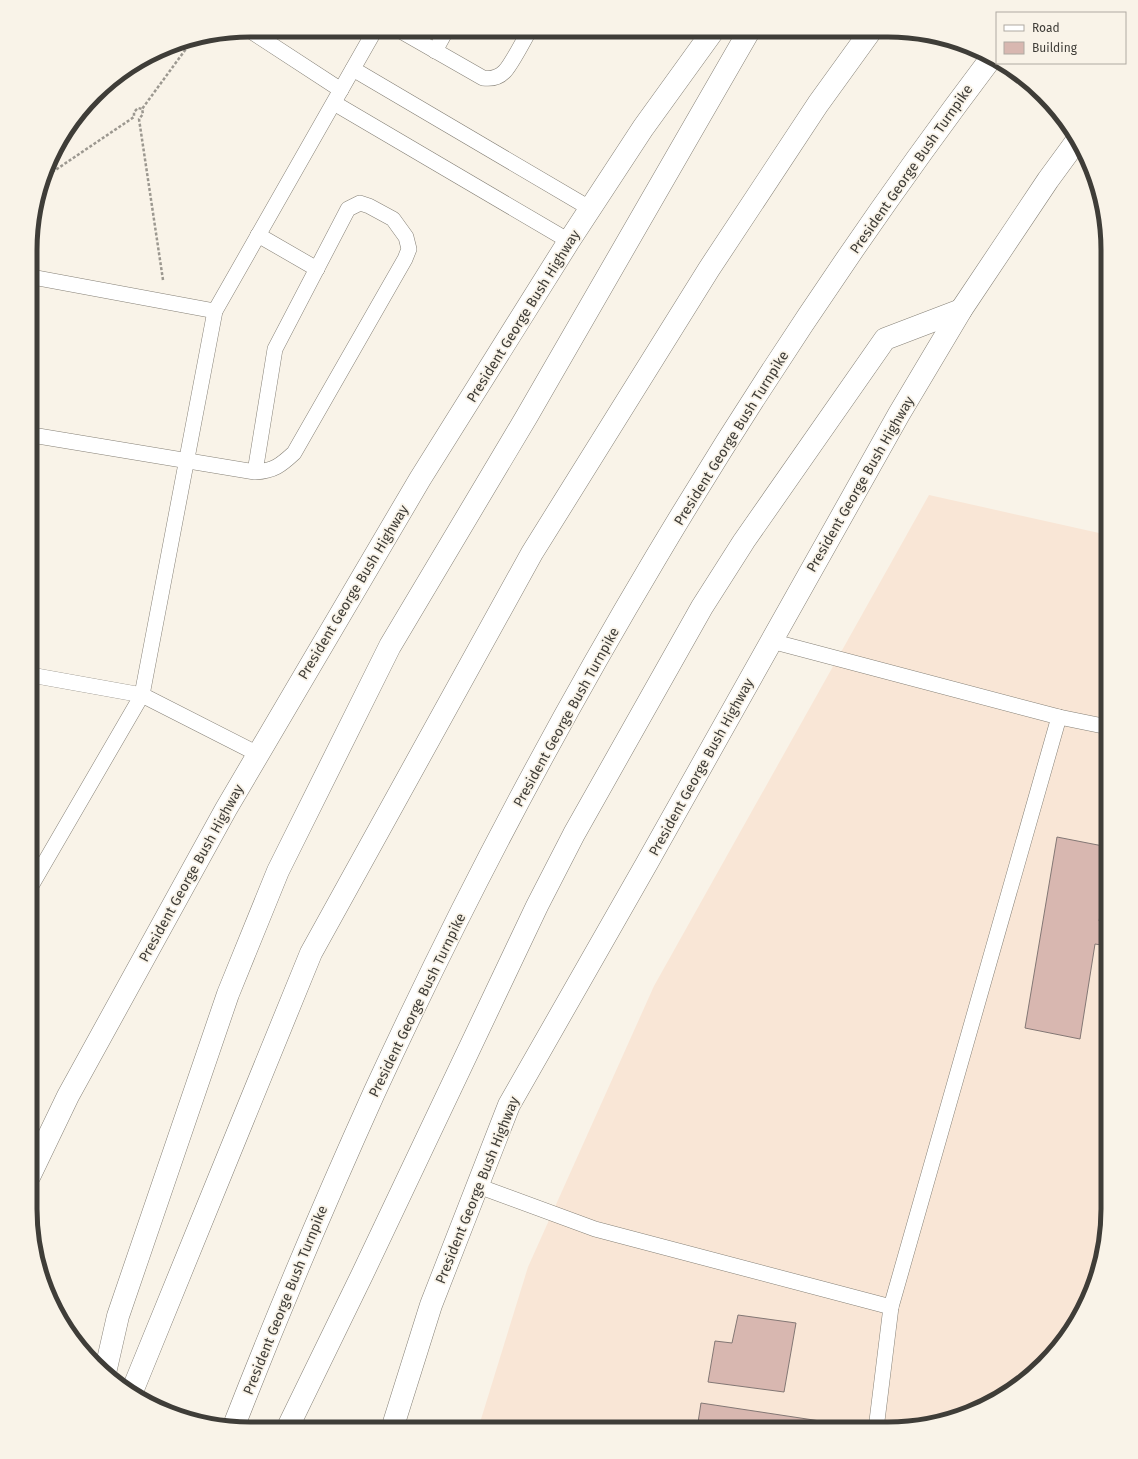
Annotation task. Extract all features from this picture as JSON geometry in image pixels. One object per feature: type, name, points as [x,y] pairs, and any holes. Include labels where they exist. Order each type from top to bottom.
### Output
[{"type":"main road","name":"President George Bush Highway","points":[[37,1160],[68,1096],[226,809],[420,479],[643,128],[709,37]]},
{"type":"main road","points":[[106,1366],[118,1316],[228,994],[282,864],[390,646],[423,588],[531,409],[746,37]]},
{"type":"main road","points":[[134,1387],[311,953],[532,553],[709,269],[818,104],[866,37]]},
{"type":"main road","name":"President George Bush Turnpike","points":[[235,1422],[302,1256],[375,1092],[455,926],[542,758],[624,613],[672,532],[769,376],[881,210],[988,62]]},
{"type":"main road","name":"President George Bush Highway","points":[[394,1422],[431,1305],[510,1105],[891,427],[961,310],[1073,146]]},
{"type":"main road","points":[[289,1422],[362,1275],[537,906],[584,815],[702,607],[744,541],[885,339],[961,310]]},
{"type":"lane","points":[[260,37],[341,90]]},
{"type":"lane","points":[[37,876],[142,695],[215,312],[371,37]]},
{"type":"lane","points":[[411,37],[483,78],[489,79],[505,72],[525,37]]},
{"type":"lane","points":[[435,51],[443,37]]},
{"type":"lane","points":[[353,69],[591,209]]},
{"type":"lane","points":[[334,103],[570,242]]},
{"type":"lane","points":[[37,436],[255,472],[267,471],[280,466],[294,453],[405,259],[409,249],[406,237],[393,218],[369,206],[360,203],[348,209],[275,349],[255,472]]},
{"type":"lane","points":[[258,235],[317,269]]},
{"type":"lane","points":[[37,278],[215,312]]},
{"type":"lane","points":[[771,641],[1059,717],[1101,726]]},
{"type":"lane","points":[[37,676],[142,695],[258,754]]},
{"type":"lane","points":[[877,1422],[891,1307],[1059,717]]},
{"type":"lane","points":[[478,1186],[595,1229],[891,1307]]},
{"type":"path","points":[[163,282],[139,119],[143,114],[142,109],[188,46]]},
{"type":"path","points":[[51,173],[134,117],[134,112],[138,108],[142,109]]},
{"type":"path","points":[[134,117],[139,119]]},
{"type":"shaded area","points":[[929,495],[1101,533],[1101,1223],[1094,1264],[1085,1291],[1072,1316],[1057,1339],[1039,1360],[1006,1386],[970,1406],[943,1415],[902,1422],[480,1422],[528,1267],[654,986]]},
{"type":"building","points":[[1057,837],[1101,846],[1101,910],[1099,921],[1101,921],[1101,945],[1095,944],[1080,1039],[1025,1028]]},
{"type":"building","points":[[738,1315],[796,1323],[784,1392],[708,1382],[715,1341],[732,1343]]},
{"type":"building","points":[[701,1403],[827,1422],[698,1422]]}]
